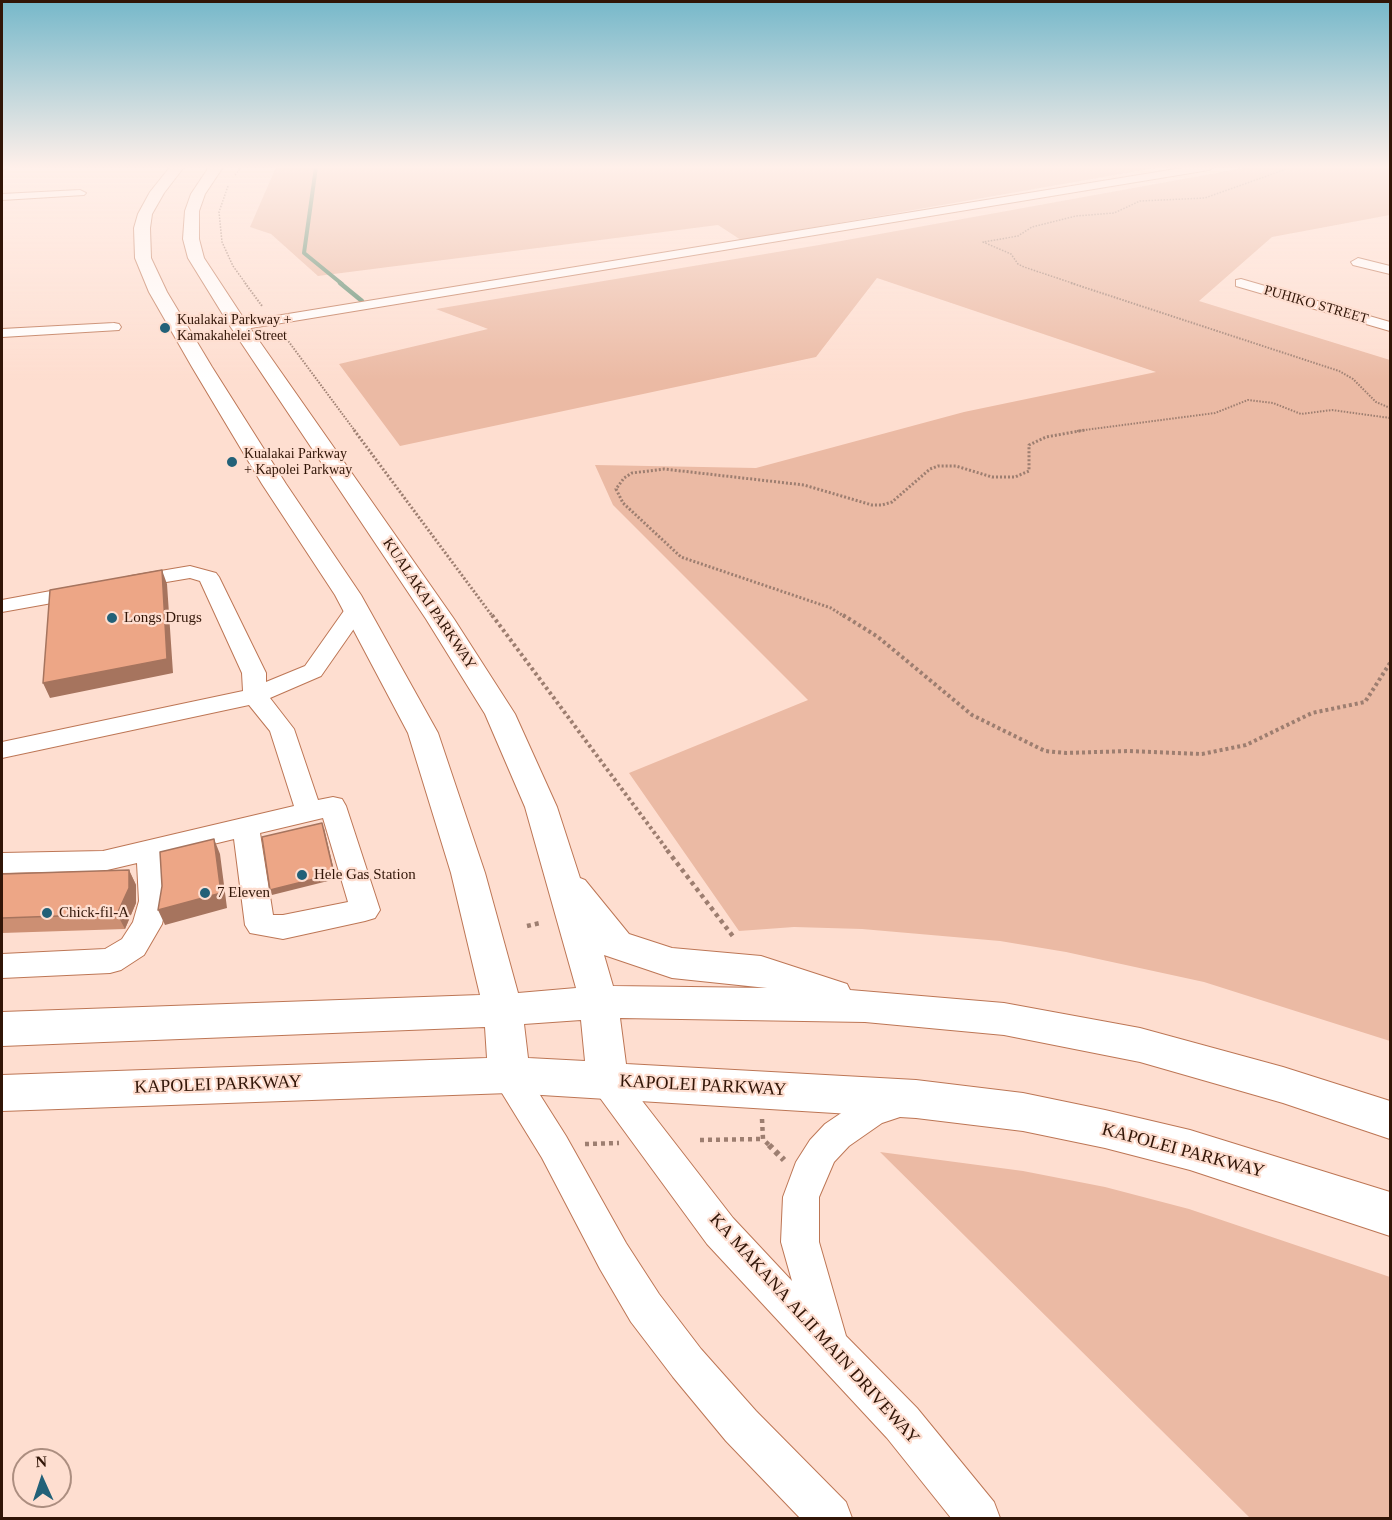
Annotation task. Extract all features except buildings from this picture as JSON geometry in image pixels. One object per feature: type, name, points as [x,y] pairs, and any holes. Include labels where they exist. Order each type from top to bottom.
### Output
[{"type":"main road","points":[[142,238],[143,258],[159,292],[202,367],[356,610],[423,733],[468,873],[503,1010],[509,1075]]},
{"type":"main road","name":"KUALAKAI PARKWAY","points":[[191,238],[196,258],[204,273],[434,610],[500,714],[522,759],[541,807],[599,1002],[607,1080]]},
{"type":"main road","points":[[562,876],[616,944],[672,963],[761,971],[865,1006]]},
{"type":"main road","points":[[2,1029],[503,1010],[599,1002],[865,1006],[1004,1019],[1140,1045],[1273,1082],[1390,1120]]},
{"type":"main road","name":"KAPOLEI PARKWAY","points":[[2,1093],[509,1075],[916,1099],[1023,1112],[1105,1129],[1190,1150],[1390,1214]]},
{"type":"street","points":[[239,326],[775,238]]},
{"type":"street","points":[[1358,262],[1390,270]]},
{"type":"street","name":"PUHIKO STREET","points":[[1241,283],[1390,327]]},
{"type":"street","points":[[2,333],[114,327]]},
{"type":"street","points":[[2,606],[190,572],[209,577],[254,674],[255,696],[282,729],[309,812]]},
{"type":"street","points":[[2,750],[255,696],[313,671],[356,610]]},
{"type":"street","points":[[2,863],[103,861],[333,806],[345,866],[365,910],[283,927],[260,925],[263,886],[246,827]]},
{"type":"street","points":[[2,966],[110,962],[133,947],[147,924],[153,902],[150,850]]},
{"type":"street","points":[[509,1075],[554,1147],[613,1256],[645,1308],[687,1363],[741,1426],[830,1518]]},
{"type":"street","name":"KA MAKANA ALII MAIN DRIVEWAY","points":[[607,1080],[720,1231],[902,1423],[978,1518]]},
{"type":"street","points":[[829,1345],[800,1242],[801,1197],[809,1174],[822,1151],[854,1123],[871,1112],[916,1099]]},
{"type":"path","points":[[222,238],[233,266],[272,320],[735,939]]},
{"type":"path","points":[[1007,238],[983,242],[1011,254],[1018,264],[1024,267],[1305,362],[1339,371],[1353,379],[1376,402],[1390,408]]},
{"type":"path","points":[[1390,418],[1332,410],[1301,414],[1273,403],[1248,400],[1215,413],[1116,424],[1046,437],[1029,445],[1027,450],[1029,471],[1015,477],[992,477],[956,466],[938,466],[930,469],[891,502],[882,505],[872,505],[804,485],[664,469],[632,473],[624,478],[616,489],[623,503],[681,557],[831,608],[878,637],[972,715],[1045,751],[1202,754],[1224,751],[1246,745],[1312,713],[1365,702],[1390,663]]},
{"type":"path","points":[[528,926],[540,923]]},
{"type":"path","points":[[762,1119],[763,1139],[786,1162]]},
{"type":"path","points":[[700,1140],[763,1139]]},
{"type":"path","points":[[585,1144],[620,1143]]},
{"type":"shaded area","points":[[275,238],[617,238],[318,276]]},
{"type":"shaded area","points":[[858,238],[1271,238],[1199,301],[1390,360],[1390,1041],[1204,982],[1066,952],[1000,941],[862,929],[794,927],[739,931],[629,773],[808,700],[613,505],[595,465],[756,468],[964,412],[1156,372],[877,278],[816,357],[400,446],[339,364],[488,329],[436,309]]},
{"type":"shaded area","points":[[880,1152],[1023,1171],[1105,1187],[1189,1209],[1390,1277],[1390,1518],[1250,1518]]},
{"type":"waterway","points":[[306,238],[304,253],[342,284]]},
{"type":"waterway","points":[[340,283],[362,301]]},
{"type":"place","name":"Kualakai Parkway + Kamakahelei Street","points":[[165,328]]},
{"type":"place","name":"Kualakai Parkway + Kapolei Parkway","points":[[232,462]]},
{"type":"place","name":"Longs Drugs","points":[[112,618]]},
{"type":"place","name":"Hele Gas Station","points":[[302,875]]},
{"type":"place","name":"7 Eleven","points":[[205,893]]},
{"type":"place","name":"Chick-fil-A","points":[[47,913]]}]
